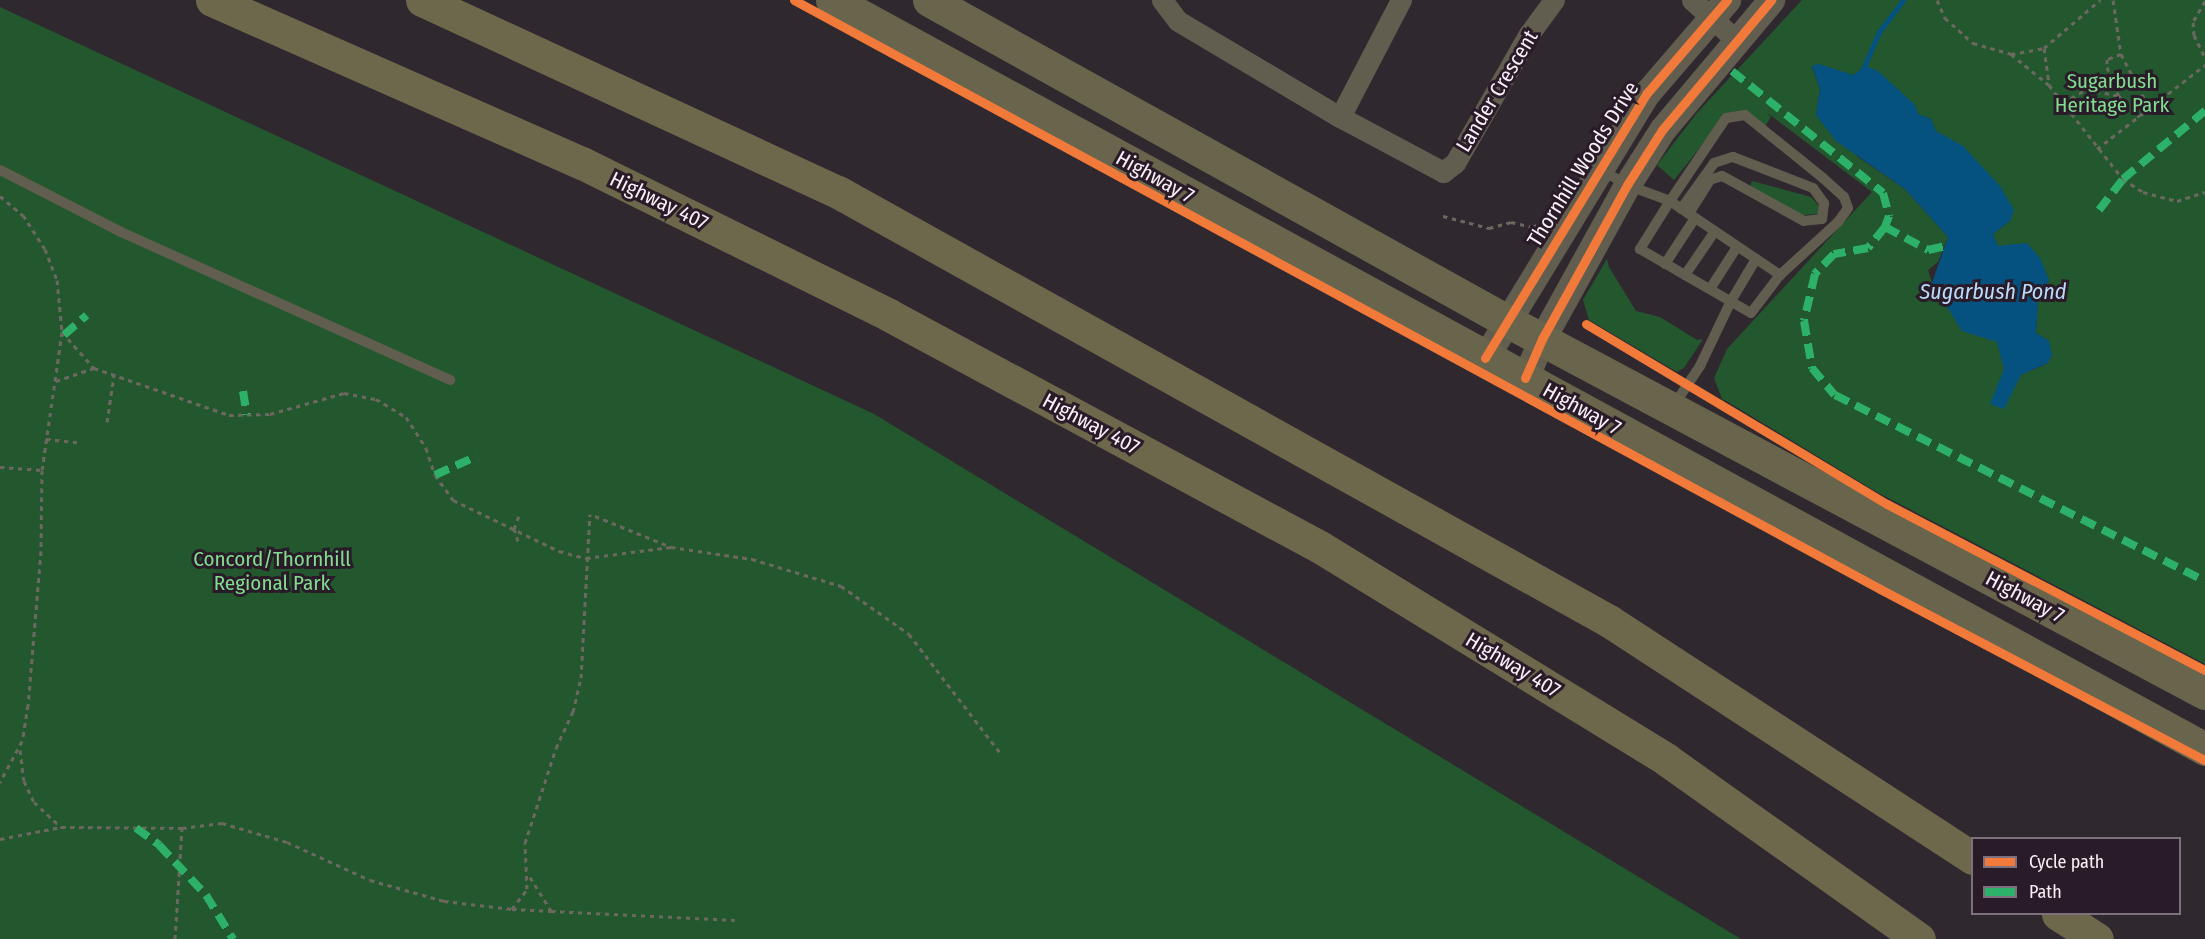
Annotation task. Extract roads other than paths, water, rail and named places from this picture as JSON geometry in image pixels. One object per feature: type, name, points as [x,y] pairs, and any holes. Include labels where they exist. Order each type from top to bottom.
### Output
[{"type":"highway","name":"Highway 407","points":[[212,0],[592,168],[889,315],[1320,547],[1667,760],[1910,934]]},
{"type":"highway","points":[[422,0],[848,198],[1609,621],[1971,857]]},
{"type":"highway","points":[[2060,915],[2097,939]]},
{"type":"main road","name":"Highway 7","points":[[832,0],[2205,749]]},
{"type":"main road","name":"Highway 7","points":[[928,0],[1508,321],[2205,693]]},
{"type":"street","name":"Lander Crescent","points":[[1162,0],[1178,21],[1340,117],[1443,172],[1455,163],[1529,34],[1554,0]]},
{"type":"street","points":[[1340,117],[1401,0]]},
{"type":"street","points":[[1525,378],[1542,339],[1627,185],[1662,130],[1771,0]]},
{"type":"street","name":"Thornhill Woods Drive","points":[[1485,358],[1599,168],[1647,93],[1710,6]]},
{"type":"street","points":[[1710,6],[1736,40]]},
{"type":"lane","points":[[1745,116],[1755,122],[1844,197],[1848,208],[1838,222],[1780,275],[1751,313],[1665,264],[1640,249],[1726,118],[1745,116]]},
{"type":"lane","points":[[1665,264],[1688,214],[1714,162],[1733,157],[1813,188],[1824,202],[1822,219],[1804,221],[1722,176],[1710,180],[1688,214]]},
{"type":"lane","points":[[1599,168],[1627,185],[1670,201],[1780,275]]},
{"type":"lane","points":[[0,170],[121,232],[450,380]]},
{"type":"lane","points":[[1686,275],[1715,231]]},
{"type":"lane","points":[[1710,289],[1737,247]]},
{"type":"lane","points":[[1672,408],[1720,330],[1731,301],[1756,259]]},
{"type":"water","name":"Sugarbush Pond","points":[[1819,64],[1853,75],[1866,66],[1878,71],[1915,105],[1918,114],[1931,119],[1936,131],[1963,146],[2000,186],[2014,210],[2010,221],[1993,234],[1998,246],[2027,243],[2040,258],[2049,280],[2038,302],[2036,333],[2049,341],[2052,355],[2048,363],[2021,375],[2004,409],[1990,404],[2004,369],[1997,342],[1962,331],[1932,283],[1948,237],[1905,189],[1836,141],[1816,115],[1820,89],[1812,66]]},
{"type":"waterway","points":[[1862,71],[1879,32],[1903,0]]},
{"type":"park label","name":"Sugarbush Heritage Park","points":[[2112,93]]},
{"type":"park label","name":"Concord/Thornhill Regional Park","points":[[272,571]]}]
